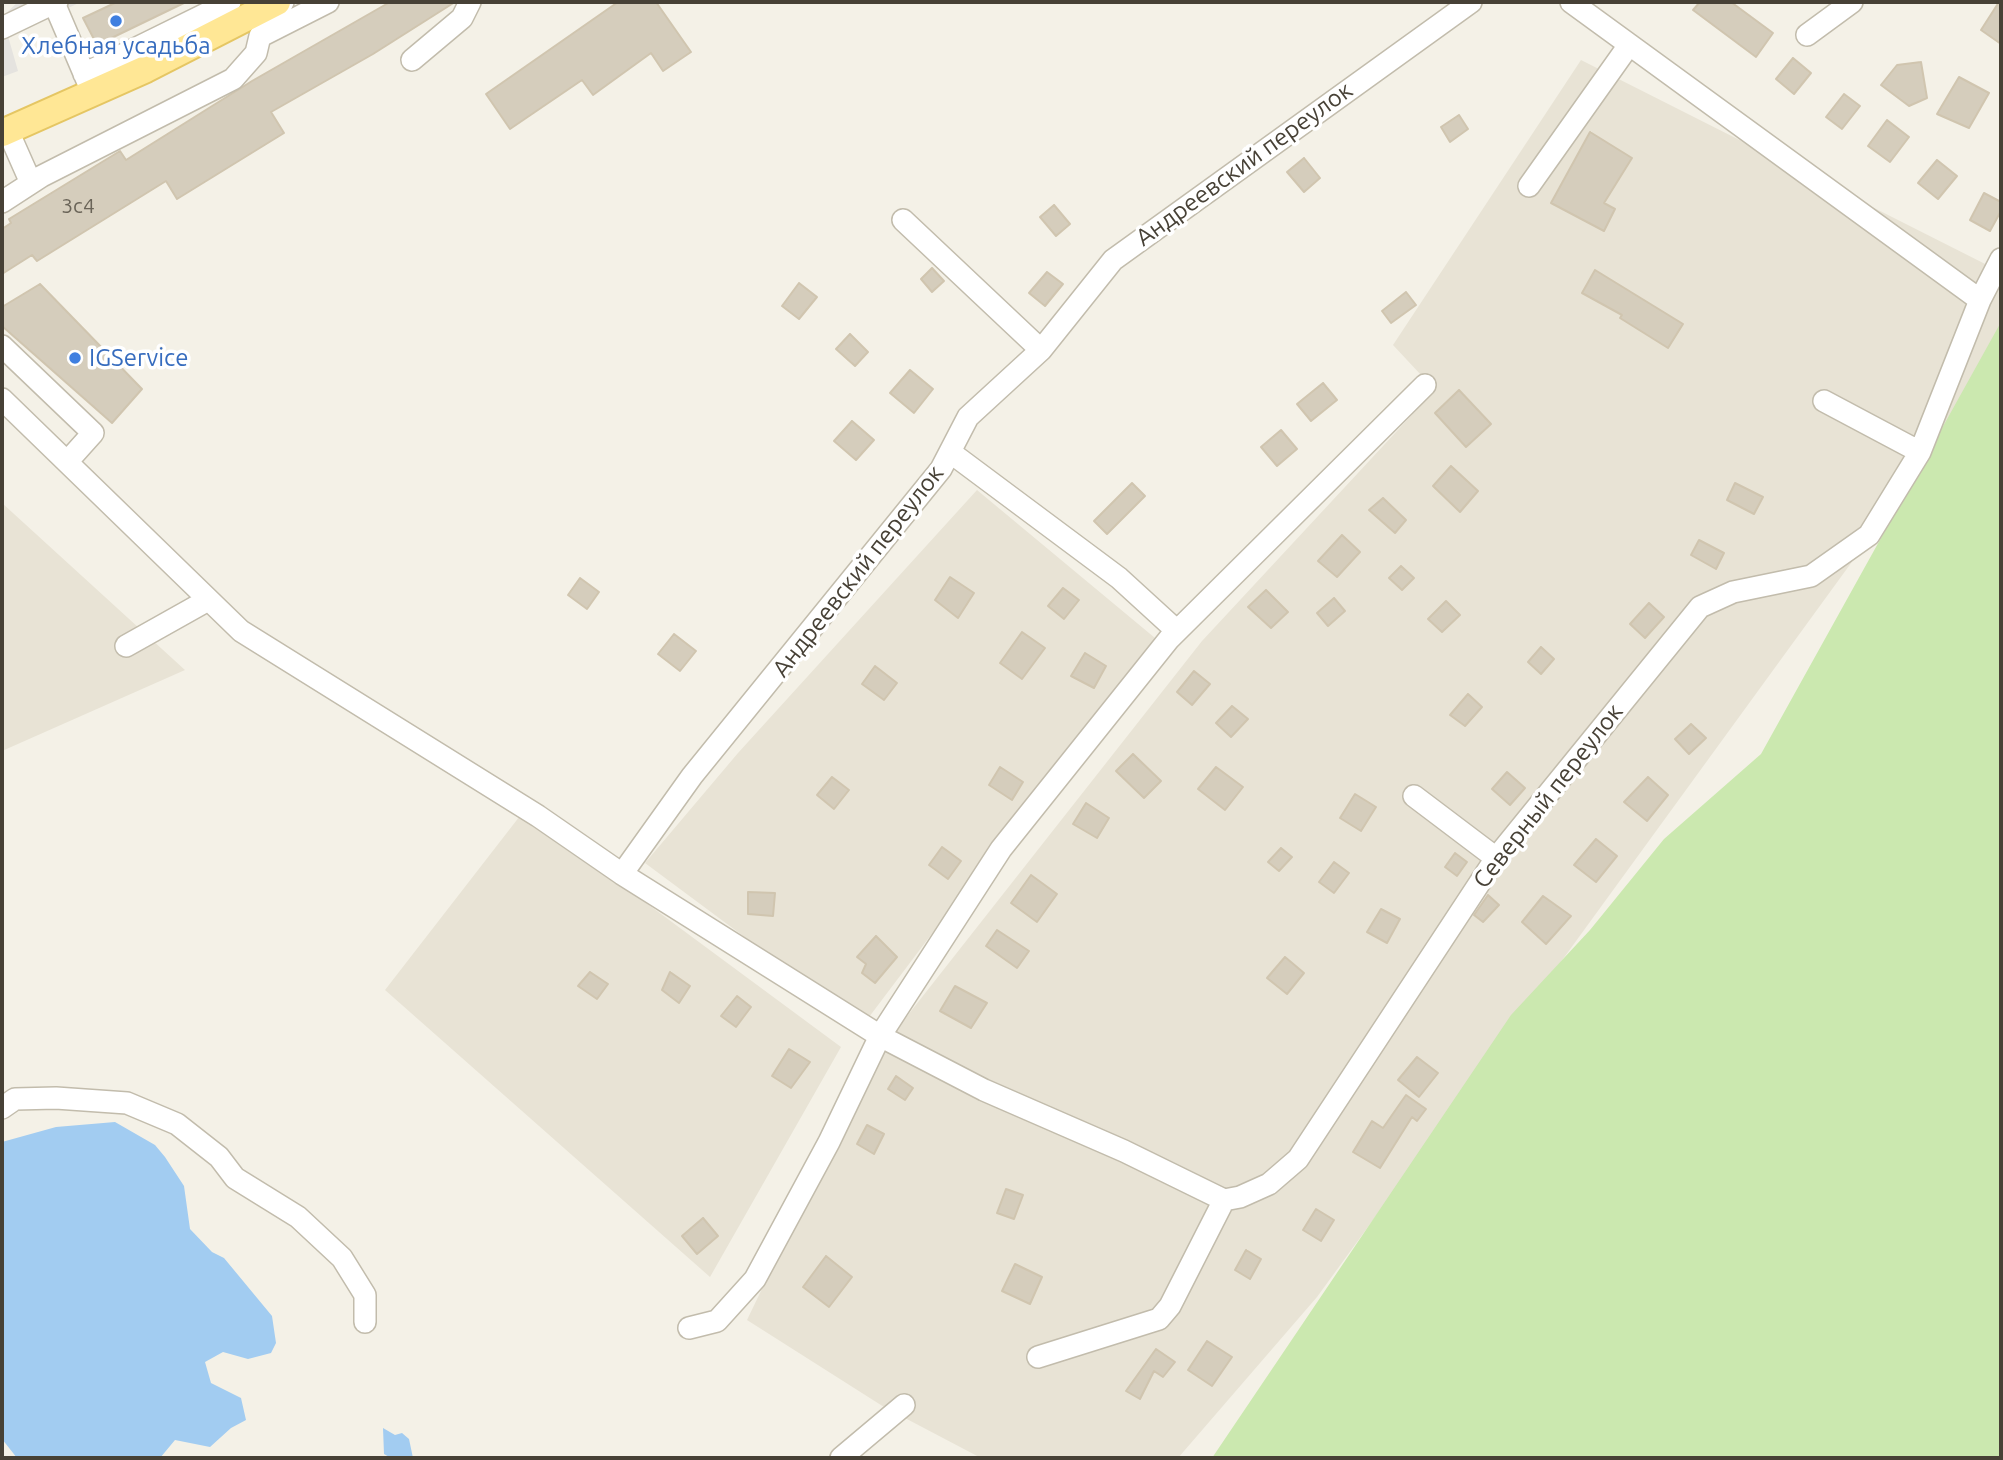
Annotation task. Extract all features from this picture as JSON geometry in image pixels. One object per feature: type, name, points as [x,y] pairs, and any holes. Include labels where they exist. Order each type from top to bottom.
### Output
[{"type":"main road","points":[[5,132],[88,83],[146,69],[277,2]]},
{"type":"street","points":[[2,28],[25,9],[55,2],[88,83],[230,2]]},
{"type":"street","points":[[2,202],[31,183],[233,79],[256,52],[260,36],[283,2]]},
{"type":"street","points":[[260,36],[328,2]]},
{"type":"street","points":[[412,60],[463,18],[470,2]]},
{"type":"street","name":"Андреевский переулок","points":[[622,874],[692,776],[941,469],[968,417],[1041,350],[1113,260],[1471,2]]},
{"type":"street","points":[[1571,2],[1980,300]]},
{"type":"street","points":[[1807,35],[1852,2]]},
{"type":"street","points":[[1529,186],[1629,46]]},
{"type":"street","points":[[5,132],[31,183]]},
{"type":"street","points":[[903,220],[1041,350]]},
{"type":"street","name":"Северный переулок","points":[[1224,1200],[1240,1197],[1269,1184],[1298,1159],[1496,858],[1700,607],[1733,592],[1811,576],[1869,535],[1920,452],[1980,300],[2001,259]]},
{"type":"street","points":[[2,346],[93,433],[67,462]]},
{"type":"street","points":[[689,1328],[717,1321],[755,1279],[829,1142],[880,1037],[1001,849],[1177,631],[1425,386]]},
{"type":"street","points":[[2,399],[241,631],[538,816],[622,874],[880,1037],[984,1090],[1124,1151],[1224,1200],[1170,1306],[1159,1319],[1038,1357]]},
{"type":"street","points":[[1824,401],[1920,452]]},
{"type":"street","points":[[950,452],[1119,578],[1177,631]]},
{"type":"street","points":[[126,646],[208,600]]},
{"type":"street","points":[[1414,796],[1496,858]]},
{"type":"street","points":[[2,1108],[15,1100],[127,1103],[177,1124],[219,1157],[235,1178],[298,1217],[342,1258],[365,1295],[366,1322]]},
{"type":"street","points":[[841,1458],[904,1405]]},
{"type":"shaded area","points":[[18,2],[81,2],[8,36],[18,71],[2,77],[2,17]]},
{"type":"shaded area","points":[[1581,60],[2001,272],[2001,357],[1317,1297],[1178,1458],[981,1458],[884,1407],[747,1320],[871,1062],[1202,641],[1435,390],[1393,345]]},
{"type":"shaded area","points":[[977,490],[1155,638],[863,1025],[645,863],[738,753]]},
{"type":"shaded area","points":[[2,503],[185,670],[2,751]]},
{"type":"shaded area","points":[[523,812],[841,1047],[710,1277],[385,990]]},
{"type":"green space","points":[[2001,322],[2001,1458],[1212,1458],[1511,1015],[1590,930],[1664,839],[1761,754]]},
{"type":"water","points":[[115,1122],[155,1145],[165,1157],[184,1186],[190,1229],[212,1252],[224,1258],[272,1316],[276,1343],[271,1353],[248,1359],[223,1352],[205,1362],[211,1383],[241,1398],[246,1420],[231,1428],[210,1447],[175,1440],[160,1458],[17,1458],[2,1439],[2,1142],[56,1127]]},
{"type":"water","points":[[383,1428],[395,1435],[402,1433],[409,1439],[413,1458],[391,1458],[384,1454]]},
{"type":"building","points":[[117,2],[186,2],[97,45],[83,18]]},
{"type":"building","points":[[390,2],[455,2],[373,54],[271,112],[284,133],[177,199],[166,181],[37,261],[32,255],[2,274],[2,229],[11,223],[9,219],[120,151],[126,160],[252,81]]},
{"type":"building","points":[[618,2],[656,2],[691,52],[663,71],[651,53],[593,95],[582,80],[510,129],[486,94]]},
{"type":"building","points":[[1700,2],[1731,2],[1773,33],[1756,57],[1693,10]]},
{"type":"building","points":[[2001,2],[2001,44],[1981,30]]},
{"type":"building","points":[[1793,58],[1811,73],[1794,94],[1776,79]]},
{"type":"building","points":[[1921,62],[1927,98],[1909,106],[1881,85],[1897,65]]},
{"type":"building","points":[[1959,77],[1989,93],[1969,128],[1937,114]]},
{"type":"building","points":[[1844,94],[1860,106],[1842,129],[1826,117]]},
{"type":"building","points":[[1459,115],[1468,129],[1450,142],[1441,127]]},
{"type":"building","points":[[1887,120],[1909,137],[1890,162],[1868,146]]},
{"type":"building","points":[[1590,132],[1632,158],[1604,203],[1615,209],[1604,231],[1551,203]]},
{"type":"building","points":[[1304,158],[1320,178],[1304,192],[1287,172]]},
{"type":"building","points":[[1937,160],[1957,176],[1938,199],[1918,183]]},
{"type":"building","points":[[1984,193],[2001,202],[2001,211],[1990,231],[1970,220]]},
{"type":"building","points":[[1054,205],[1070,224],[1056,236],[1040,217]]},
{"type":"building","points":[[932,268],[944,281],[932,292],[921,279]]},
{"type":"building","points":[[1595,270],[1683,324],[1668,348],[1620,318],[1622,315],[1582,293]]},
{"type":"building","points":[[1047,272],[1063,284],[1045,306],[1029,293]]},
{"type":"building","points":[[799,283],[817,297],[799,319],[782,306]]},
{"type":"building","name":"IGService","points":[[40,284],[142,389],[112,423],[2,326],[2,307]]},
{"type":"building","points":[[1406,292],[1416,305],[1391,323],[1382,311]]},
{"type":"building","points":[[850,334],[868,352],[855,366],[836,349]]},
{"type":"building","points":[[910,370],[933,389],[914,413],[890,393]]},
{"type":"building","points":[[1323,383],[1337,400],[1311,421],[1297,404]]},
{"type":"building","points":[[1459,390],[1491,424],[1466,447],[1435,413]]},
{"type":"building","points":[[852,421],[874,440],[856,460],[834,441]]},
{"type":"building","points":[[1281,430],[1297,449],[1277,466],[1261,447]]},
{"type":"building","points":[[1451,466],[1478,491],[1460,512],[1433,486]]},
{"type":"building","points":[[1132,483],[1145,496],[1107,534],[1094,521]]},
{"type":"building","points":[[1735,483],[1763,497],[1754,514],[1727,500]]},
{"type":"building","points":[[1383,498],[1406,520],[1395,533],[1369,510]]},
{"type":"building","points":[[1342,535],[1360,552],[1337,577],[1318,561]]},
{"type":"building","points":[[1699,540],[1724,553],[1716,569],[1691,555]]},
{"type":"building","points":[[1401,566],[1414,578],[1402,590],[1389,578]]},
{"type":"building","points":[[950,577],[974,593],[958,618],[935,600]]},
{"type":"building","points":[[580,578],[599,592],[587,609],[568,595]]},
{"type":"building","points":[[1063,588],[1079,600],[1064,619],[1048,606]]},
{"type":"building","points":[[1266,590],[1288,612],[1271,628],[1248,607]]},
{"type":"building","points":[[1334,598],[1345,611],[1328,626],[1317,613]]},
{"type":"building","points":[[1446,601],[1460,615],[1442,632],[1428,619]]},
{"type":"building","points":[[1649,603],[1664,617],[1645,638],[1630,624]]},
{"type":"building","points":[[1022,632],[1045,648],[1022,679],[1000,663]]},
{"type":"building","points":[[674,634],[696,651],[680,671],[658,654]]},
{"type":"building","points":[[1541,647],[1554,659],[1541,674],[1528,662]]},
{"type":"building","points":[[1085,653],[1106,666],[1094,688],[1071,676]]},
{"type":"building","points":[[875,666],[897,683],[884,700],[862,684]]},
{"type":"building","points":[[1194,671],[1210,684],[1192,705],[1177,692]]},
{"type":"building","points":[[1468,694],[1482,707],[1465,726],[1450,715]]},
{"type":"building","points":[[1232,706],[1248,719],[1231,737],[1216,723]]},
{"type":"building","points":[[1691,724],[1706,738],[1689,754],[1675,739]]},
{"type":"building","points":[[1133,754],[1161,781],[1144,798],[1116,771]]},
{"type":"building","points":[[1000,767],[1023,782],[1012,800],[989,785]]},
{"type":"building","points":[[1216,767],[1243,787],[1225,810],[1198,789]]},
{"type":"building","points":[[1507,772],[1525,788],[1510,805],[1492,789]]},
{"type":"building","points":[[832,777],[849,790],[834,809],[817,795]]},
{"type":"building","points":[[1648,777],[1668,795],[1647,821],[1624,802]]},
{"type":"building","points":[[1355,794],[1376,807],[1361,831],[1340,818]]},
{"type":"building","points":[[1086,803],[1109,818],[1097,838],[1073,824]]},
{"type":"building","points":[[1596,839],[1617,856],[1596,882],[1574,865]]},
{"type":"building","points":[[942,847],[961,861],[948,879],[929,865]]},
{"type":"building","points":[[1281,848],[1292,857],[1279,871],[1268,862]]},
{"type":"building","points":[[1455,853],[1467,862],[1457,876],[1445,867]]},
{"type":"building","points":[[1334,862],[1349,873],[1334,893],[1319,882]]},
{"type":"building","points":[[1031,875],[1057,894],[1037,922],[1011,903]]},
{"type":"building","points":[[748,892],[775,893],[773,916],[748,914]]},
{"type":"building","points":[[1488,895],[1499,905],[1483,922],[1474,915]]},
{"type":"building","points":[[1543,896],[1571,916],[1546,944],[1522,922]]},
{"type":"building","points":[[1381,909],[1400,919],[1387,943],[1367,932]]},
{"type":"building","points":[[997,930],[1029,951],[1017,968],[986,946]]},
{"type":"building","points":[[876,936],[897,957],[875,983],[862,973],[866,964],[857,957]]},
{"type":"building","points":[[1285,957],[1304,973],[1287,994],[1267,978]]},
{"type":"building","points":[[590,972],[608,984],[597,999],[578,986]]},
{"type":"building","points":[[670,972],[690,986],[679,1003],[662,990]]},
{"type":"building","points":[[955,986],[987,1003],[971,1028],[940,1011]]},
{"type":"building","points":[[737,996],[751,1007],[736,1027],[721,1016]]},
{"type":"building","points":[[789,1049],[810,1062],[791,1088],[772,1076]]},
{"type":"building","points":[[1417,1057],[1438,1073],[1419,1097],[1398,1080]]},
{"type":"building","points":[[896,1076],[913,1088],[905,1100],[888,1089]]},
{"type":"building","points":[[1406,1095],[1426,1109],[1417,1121],[1412,1117],[1380,1168],[1353,1152],[1372,1121],[1383,1128]]},
{"type":"building","points":[[867,1125],[884,1134],[874,1154],[857,1144]]},
{"type":"building","points":[[1006,1189],[1023,1195],[1014,1219],[997,1213]]},
{"type":"building","points":[[1316,1209],[1334,1220],[1321,1241],[1303,1230]]},
{"type":"building","points":[[703,1218],[718,1236],[697,1254],[682,1236]]},
{"type":"building","points":[[1246,1250],[1261,1259],[1250,1279],[1235,1270]]},
{"type":"building","points":[[826,1256],[852,1277],[829,1307],[803,1287]]},
{"type":"building","points":[[1015,1264],[1042,1277],[1030,1304],[1002,1291]]},
{"type":"building","points":[[1207,1341],[1232,1357],[1212,1386],[1188,1370]]},
{"type":"building","points":[[1156,1349],[1175,1362],[1163,1377],[1154,1371],[1140,1399],[1126,1391]]},
{"type":"place","name":"Хлебная усадьба","points":[[116,21]]},
{"type":"place","name":"IGService","points":[[75,358]]}]
